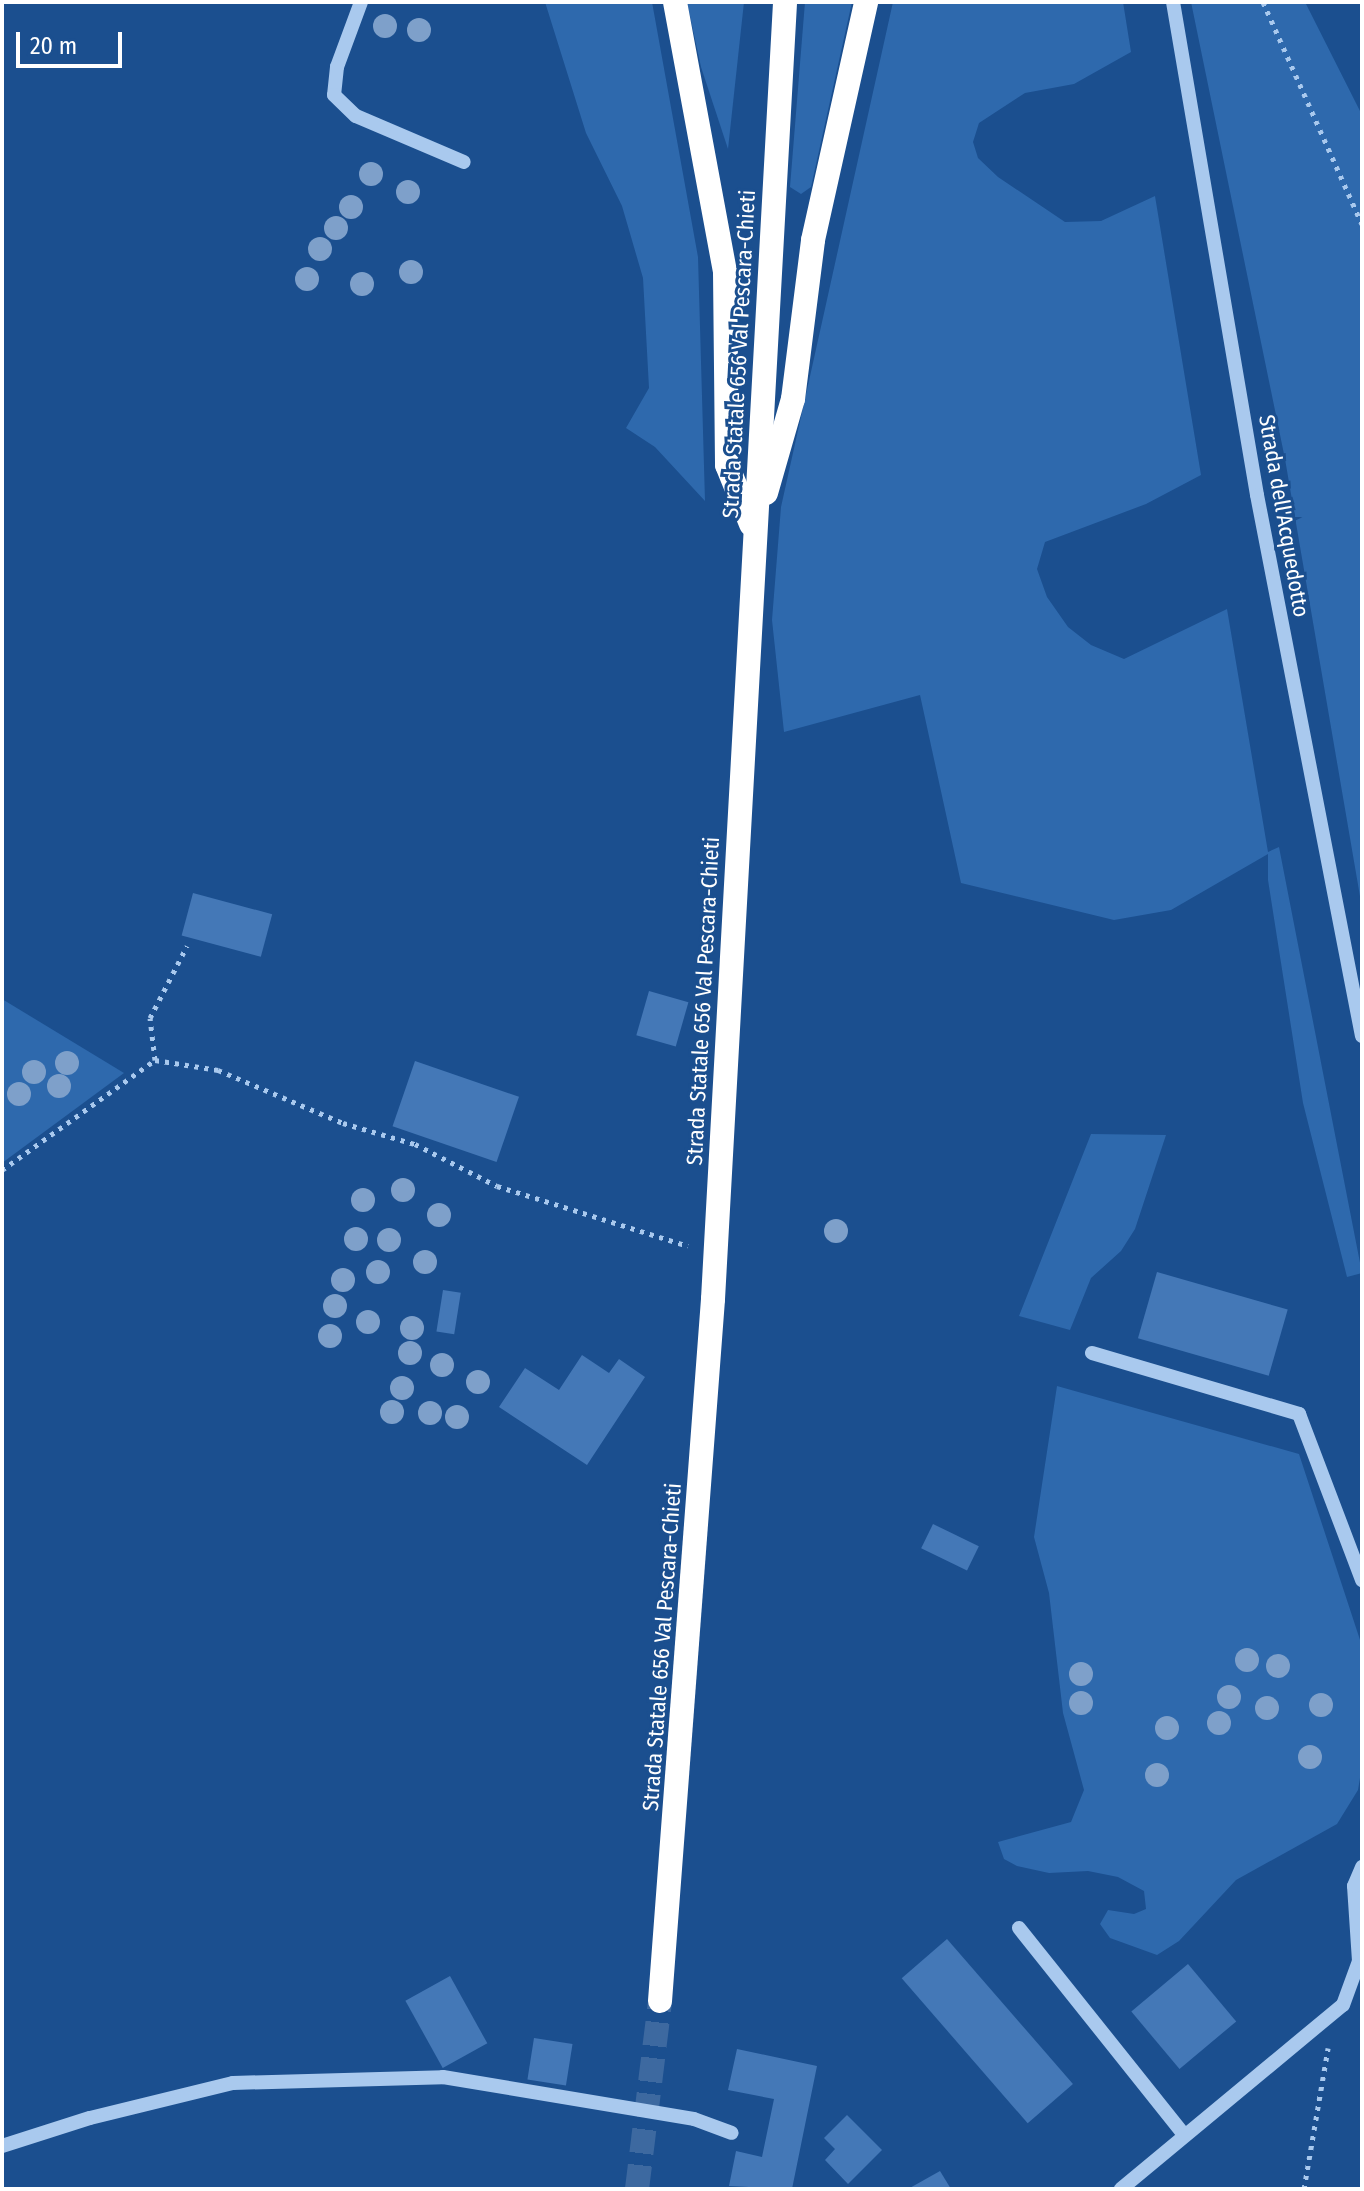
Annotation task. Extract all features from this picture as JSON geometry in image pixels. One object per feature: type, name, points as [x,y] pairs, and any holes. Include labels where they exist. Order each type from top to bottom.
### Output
[{"type":"highway","points":[[675,2],[725,272],[727,465],[755,533]]},
{"type":"highway","name":"Strada Statale 656 Val Pescara-Chieti","points":[[660,2001],[713,1299],[785,2]]},
{"type":"highway","points":[[755,533],[793,399],[813,240],[866,2]]},
{"type":"street","points":[[361,2],[337,67],[334,95],[356,116],[464,162]]},
{"type":"street","name":"Strada dell'Acquedotto","points":[[1173,2],[1257,495],[1362,1036]]},
{"type":"street","points":[[1092,1353],[1299,1414],[1362,1580]]},
{"type":"street","points":[[1121,2189],[1343,2005],[1359,1961],[1354,1886],[1362,1867]]},
{"type":"street","points":[[1019,1928],[1184,2135]]},
{"type":"street","points":[[2,2146],[90,2118],[233,2083],[443,2077],[694,2119],[732,2133]]},
{"type":"path","points":[[1263,2],[1362,224]]},
{"type":"path","points":[[155,1060],[150,1018],[187,946]]},
{"type":"path","points":[[2,1170],[155,1060],[218,1070],[343,1123],[415,1144],[497,1186],[692,1247]]},
{"type":"path","points":[[1304,2189],[1333,2014]]},
{"type":"shaded area","points":[[545,2],[652,2],[698,257],[705,501],[655,447],[626,428],[649,388],[643,278],[622,206],[586,133]]},
{"type":"shaded area","points":[[687,2],[744,2],[728,149],[701,67]]},
{"type":"shaded area","points":[[805,2],[852,2],[811,187],[801,194],[790,187]]},
{"type":"shaded area","points":[[893,2],[1123,2],[1131,52],[1074,84],[1025,93],[979,123],[973,142],[978,158],[998,177],[1065,222],[1101,221],[1155,196],[1201,475],[1146,504],[1045,542],[1037,569],[1047,597],[1068,627],[1091,645],[1124,659],[1227,609],[1268,852],[1279,847],[1362,1273],[1347,1277],[1303,1103],[1268,880],[1268,854],[1171,910],[1114,920],[961,883],[920,695],[784,732],[772,620],[781,507]]},
{"type":"shaded area","points":[[1191,2],[1305,2],[1362,115],[1362,908],[1285,459]]},
{"type":"shaded area","points":[[2,999],[124,1073],[2,1163]]},
{"type":"shaded area","points":[[1091,1134],[1166,1135],[1135,1229],[1121,1251],[1091,1278],[1070,1330],[1019,1316]]},
{"type":"shaded area","points":[[1057,1386],[1299,1454],[1362,1646],[1362,1766],[1358,1790],[1337,1824],[1236,1880],[1179,1941],[1157,1955],[1110,1938],[1100,1924],[1108,1910],[1134,1914],[1146,1909],[1144,1891],[1118,1877],[1088,1871],[1049,1873],[1017,1866],[1004,1859],[998,1842],[1071,1822],[1084,1790],[1063,1713],[1049,1593],[1034,1537]]},
{"type":"building","points":[[193,893],[272,914],[261,957],[182,936]]},
{"type":"building","points":[[649,991],[688,1002],[676,1047],[636,1035]]},
{"type":"building","points":[[415,1061],[519,1097],[497,1162],[393,1126]]},
{"type":"building","points":[[1157,1272],[1288,1309],[1269,1376],[1138,1338]]},
{"type":"building","points":[[443,1290],[461,1293],[454,1334],[436,1331]]},
{"type":"building","points":[[582,1355],[609,1373],[619,1359],[645,1377],[587,1465],[499,1407],[525,1368],[559,1390]]},
{"type":"building","points":[[933,1524],[979,1546],[967,1571],[921,1548]]},
{"type":"building","points":[[947,1939],[1073,2084],[1028,2123],[902,1978]]},
{"type":"building","points":[[1188,1964],[1236,2021],[1180,2069],[1131,2012]]},
{"type":"building","points":[[450,1976],[487,2043],[443,2068],[405,2001]]},
{"type":"building","points":[[534,2038],[573,2044],[566,2086],[527,2079]]},
{"type":"building","points":[[737,2049],[817,2066],[792,2189],[729,2186],[736,2151],[762,2157],[774,2099],[728,2090]]},
{"type":"building","points":[[847,2115],[882,2150],[848,2184],[825,2160],[835,2149],[824,2138]]},
{"type":"building","points":[[940,2171],[951,2189],[908,2189]]},
{"type":"tunnel","points":[[637,2189],[660,2001]]}]
